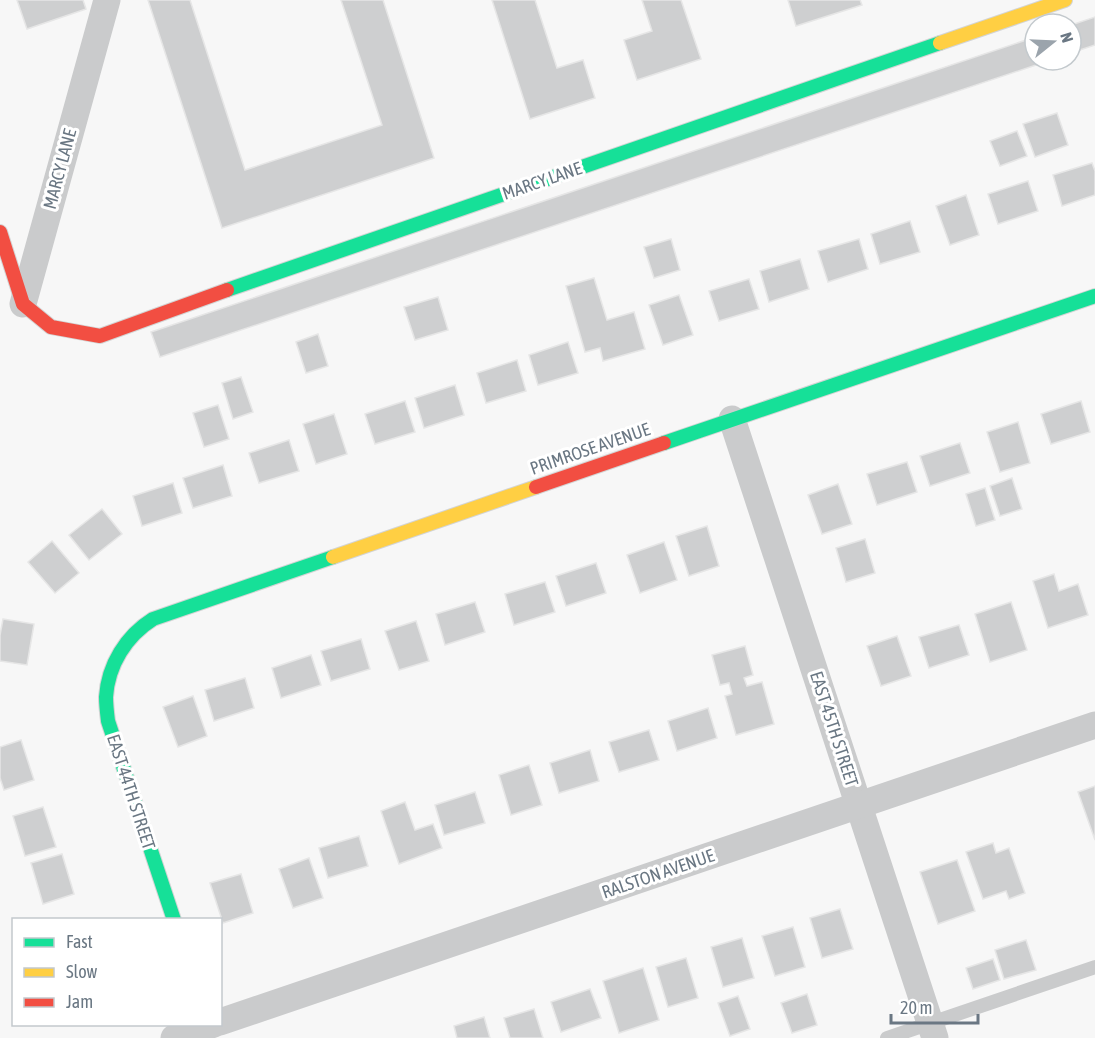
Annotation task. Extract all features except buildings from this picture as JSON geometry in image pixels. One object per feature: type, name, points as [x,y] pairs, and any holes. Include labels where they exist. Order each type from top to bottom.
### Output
[{"type":"street","name":"MARCY LANE","points":[[107,0],[24,304],[51,327],[100,336],[1065,0]]},
{"type":"street","points":[[0,232],[24,304]]},
{"type":"street","name":"PRIMROSE AVENUE","points":[[115,663],[119,653],[133,634],[153,619],[165,614],[1095,296]]},
{"type":"street","name":"EAST 45TH STREET","points":[[732,419],[933,1031]]},
{"type":"street","name":"EAST 44TH STREET","points":[[115,663],[105,698],[108,720],[173,918]]},
{"type":"street","name":"RALSTON AVENUE","points":[[222,1021],[1095,725]]},
{"type":"street","name":"RALSTON AVENUE","points":[[174,1038],[207,1026]]},
{"type":"lane","points":[[887,1038],[933,1031],[1095,967]]},
{"type":"traffic: fast","points":[[227,290],[940,43]]},
{"type":"traffic: fast","points":[[664,443],[1095,296]]},
{"type":"traffic: fast","points":[[173,918],[108,721],[106,697],[110,674],[120,652],[127,643],[153,619],[333,557]]},
{"type":"traffic: slow","points":[[940,43],[1065,0]]},
{"type":"traffic: slow","points":[[333,557],[536,487]]},
{"type":"traffic: jam","points":[[0,232],[23,304],[51,327],[100,336],[227,290]]},
{"type":"traffic: jam","points":[[536,487],[664,443]]}]
